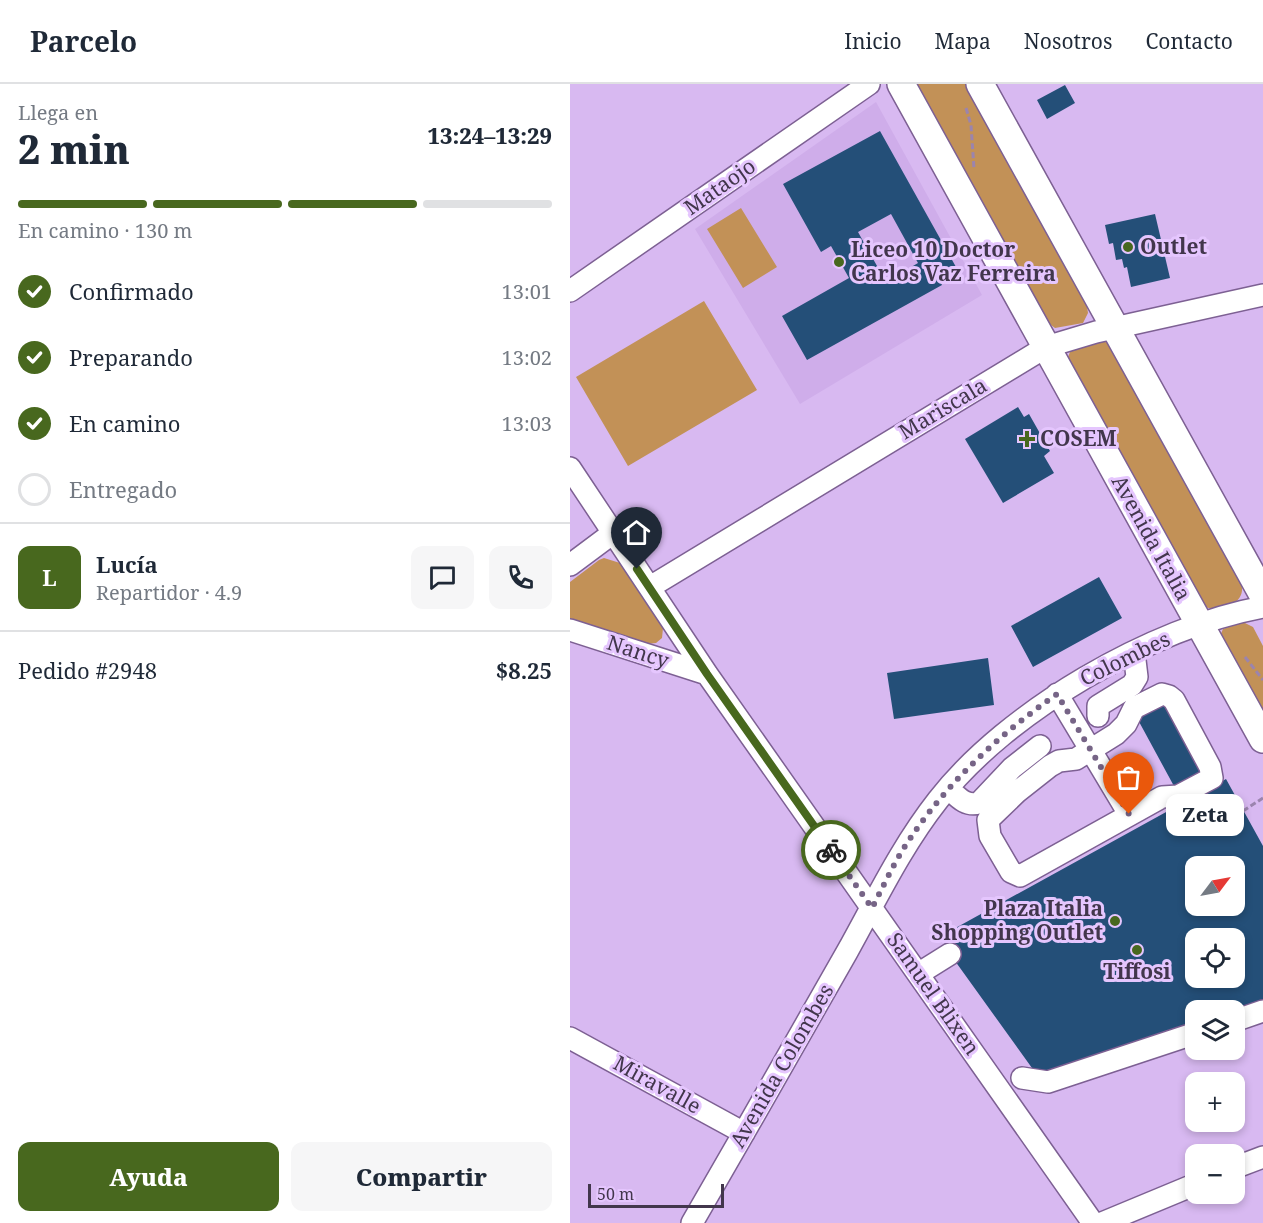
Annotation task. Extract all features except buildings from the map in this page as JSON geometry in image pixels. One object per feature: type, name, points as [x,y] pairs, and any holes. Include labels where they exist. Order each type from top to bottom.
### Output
[{"type":"main road","name":"Avenida Italia","points":[[901,84],[1263,739]]},
{"type":"main road","points":[[980,84],[1263,595]]},
{"type":"street","name":"Mataojo","points":[[570,291],[869,84]]},
{"type":"street","name":"Mariscala","points":[[650,587],[1046,347],[1115,328],[1263,294]]},
{"type":"street","name":"Samuel Blixen","points":[[570,468],[707,674],[1093,1223]]},
{"type":"street","points":[[570,565],[613,533]]},
{"type":"street","name":"Colombes","points":[[872,908],[901,852],[948,788],[1006,732],[1057,694],[1105,666],[1198,624],[1234,612],[1263,607]]},
{"type":"street","name":"Nancy","points":[[570,630],[707,674]]},
{"type":"street","points":[[1098,716],[1098,706],[1132,685],[1137,677],[1134,652]]},
{"type":"street","points":[[1057,694],[1129,814]]},
{"type":"street","points":[[1162,694],[1169,696],[1174,700],[1210,767],[1212,778],[1178,796],[1162,797],[1129,814],[1020,876],[1011,872],[990,836],[988,820],[1017,792],[1050,766],[1059,761],[1076,759],[1116,734],[1126,724],[1134,708],[1162,694]]},
{"type":"street","points":[[948,788],[965,803],[973,805],[979,803],[1012,768],[1040,746]]},
{"type":"street","name":"Avenida Colombes","points":[[692,1223],[872,908]]},
{"type":"street","points":[[918,974],[950,954]]},
{"type":"street","points":[[1245,1017],[1263,1011]]},
{"type":"street","points":[[999,1089],[1027,1073],[1048,1082],[1185,1037]]},
{"type":"street","name":"Miravalle","points":[[570,1038],[744,1133]]},
{"type":"street","points":[[1245,1164],[1263,1157]]},
{"type":"street","points":[[1102,1223],[1185,1189]]},
{"type":"path","points":[[965,107],[971,125],[974,170]]},
{"type":"path","points":[[1244,656],[1263,680]]},
{"type":"path","points":[[1244,811],[1263,798]]},
{"type":"shaded area","points":[[914,84],[967,84],[1086,300],[1088,313],[1083,323],[1055,328],[1044,320]]},
{"type":"shaded area","name":"Liceo 10 Doctor Carlos Vaz Ferreira","points":[[876,102],[982,295],[800,404],[695,229]]},
{"type":"shaded area","points":[[741,208],[777,267],[743,288],[707,229]]},
{"type":"shaded area","points":[[704,301],[757,390],[628,466],[576,377]]},
{"type":"shaded area","points":[[1104,341],[1110,345],[1241,583],[1240,596],[1231,605],[1218,608],[1205,607],[1067,360],[1071,349]]},
{"type":"shaded area","points":[[604,558],[620,563],[663,628],[662,638],[656,643],[647,644],[570,619],[570,582]]},
{"type":"shaded area","points":[[1243,622],[1253,627],[1263,646],[1263,717],[1219,638],[1223,629]]},
{"type":"way so far","points":[[831,850],[872,908],[901,852],[948,788],[1006,732],[1057,694],[1129,814]]},
{"type":"place","name":"Outlet","points":[[1128,247]]},
{"type":"place","name":"Liceo 10 Doctor Carlos Vaz Ferreira","points":[[839,262]]},
{"type":"place","name":"COSEM","points":[[1027,439]]},
{"type":"place","name":"Zeta","points":[[1129,814]]},
{"type":"place","name":"Plaza Italia Shopping Outlet","points":[[1115,921]]},
{"type":"place","name":"Tiffosi","points":[[1137,950]]},
{"type":"route","points":[[637,569],[707,674],[831,850]]}]
